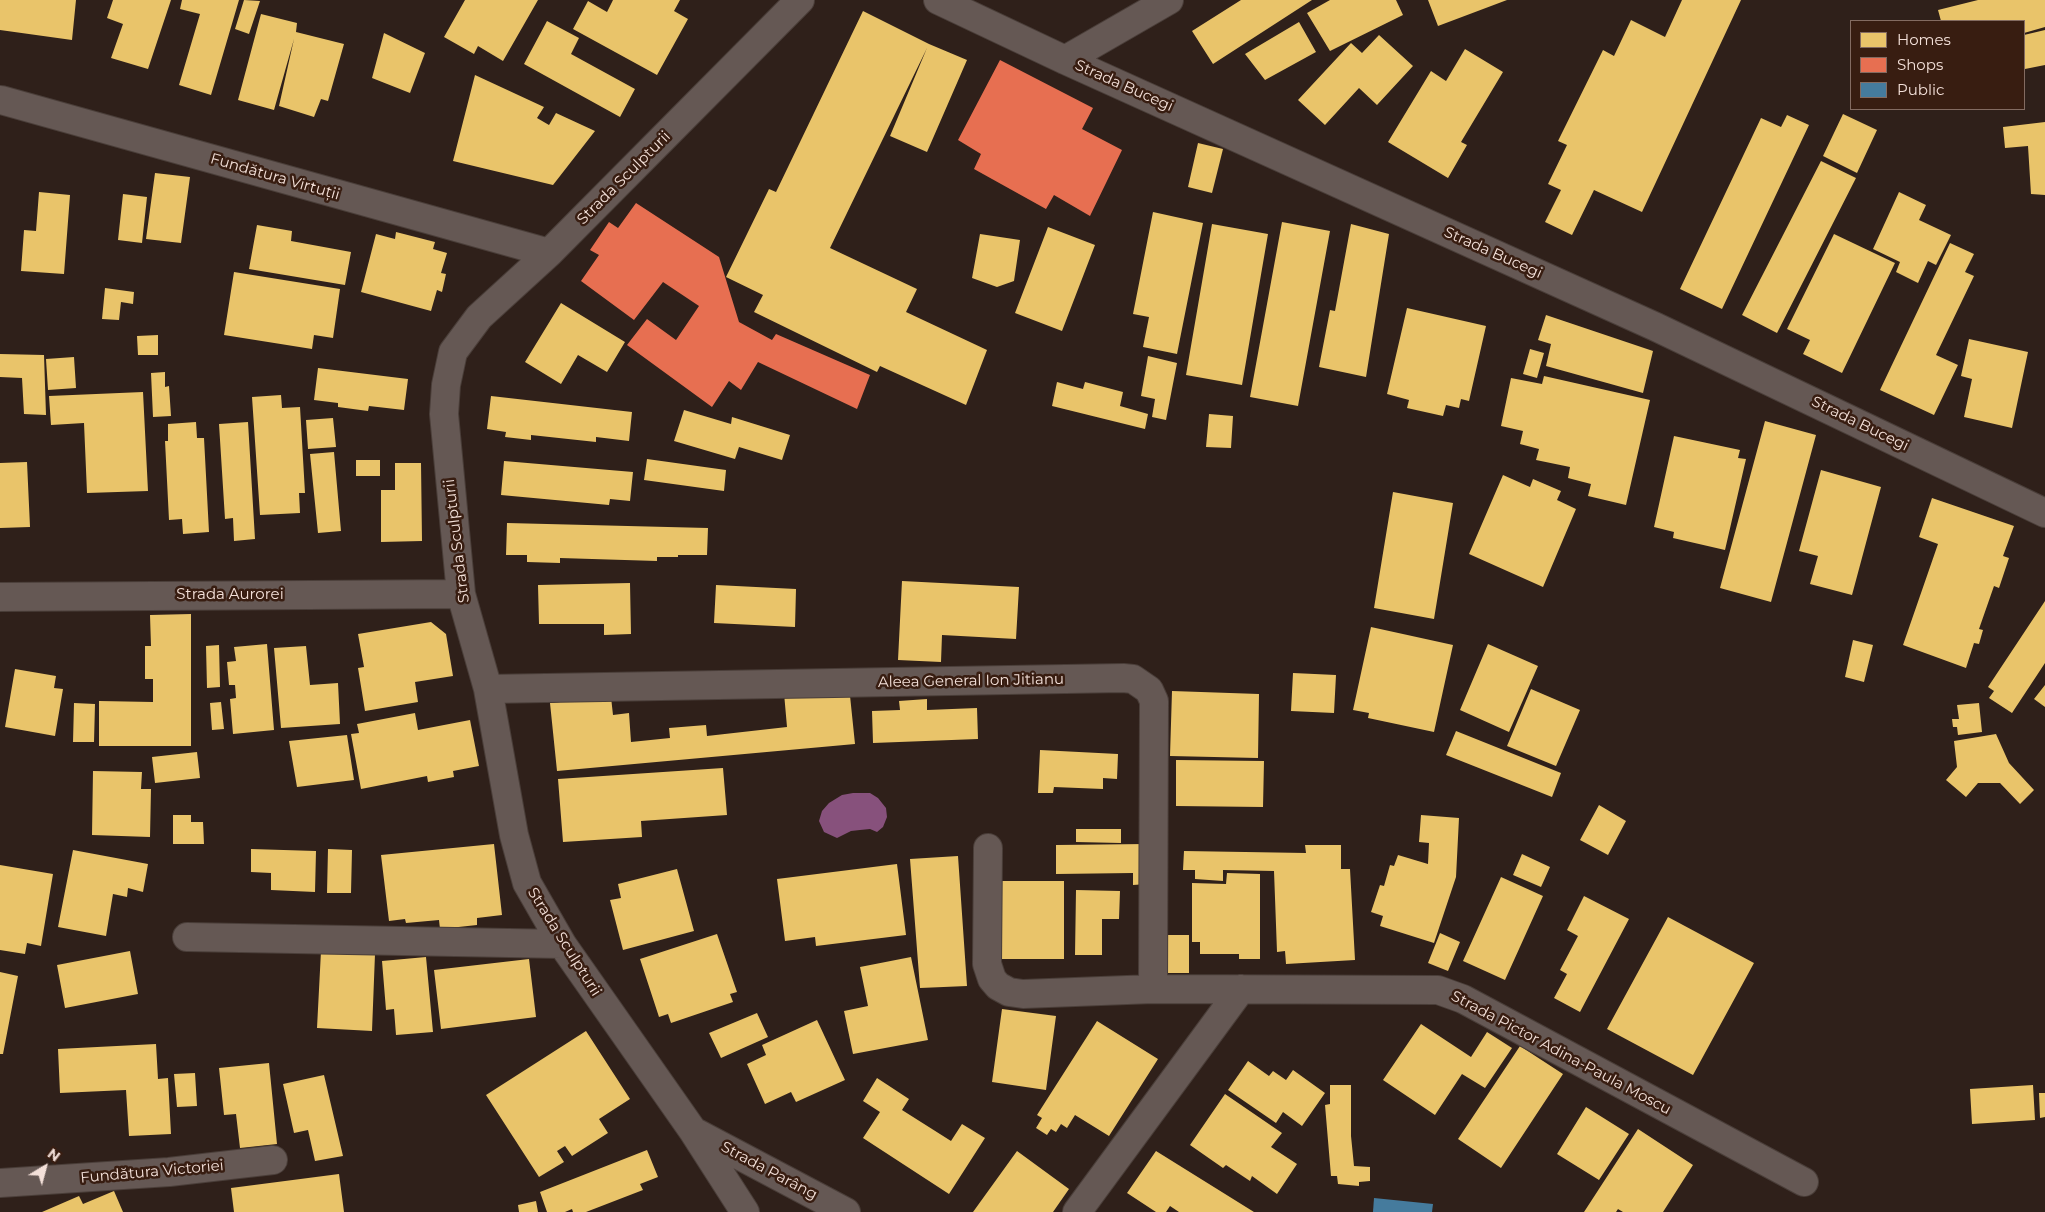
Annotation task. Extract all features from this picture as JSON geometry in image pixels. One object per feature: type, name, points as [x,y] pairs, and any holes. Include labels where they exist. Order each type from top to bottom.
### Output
[{"type":"street","name":"Strada Sculpturii","points":[[745,1212],[693,1131],[562,944],[527,883],[514,835],[488,689],[461,594],[444,414],[446,385],[453,352],[479,317],[549,253],[800,0]]},
{"type":"street","name":"Strada Bucegi","points":[[938,0],[1065,60],[1656,326],[2045,512]]},
{"type":"street","points":[[1065,60],[1169,0]]},
{"type":"street","name":"Fundătura Virtuții","points":[[1,100],[549,253]]},
{"type":"street","name":"Strada Aurorei","points":[[0,597],[461,594]]},
{"type":"street","name":"Aleea General Ion Jitianu","points":[[488,689],[1133,679],[1149,690],[1154,701],[1154,989]]},
{"type":"street","name":"Strada Pictor Adina-Paula Moscu","points":[[988,848],[988,964],[992,979],[998,986],[1009,992],[1023,994],[1154,989],[1438,990],[1449,993],[1804,1182]]},
{"type":"street","points":[[187,937],[562,944]]},
{"type":"street","points":[[1077,1212],[1241,989]]},
{"type":"street","name":"Strada Parâng","points":[[693,1131],[846,1212]]},
{"type":"street","name":"Fundătura Victoriei","points":[[0,1183],[169,1172],[273,1160]]},
{"type":"shaded area","points":[[870,793],[878,798],[886,808],[887,817],[883,827],[877,832],[870,829],[851,831],[837,838],[824,832],[819,821],[822,811],[829,803],[842,795]]},
{"type":"building: Homes","points":[[0,0],[76,0],[72,40],[0,30]]},
{"type":"building: Homes","points":[[113,0],[171,0],[148,69],[111,58],[123,24],[107,18]]},
{"type":"building: Homes","points":[[182,0],[239,0],[211,95],[179,85],[200,14],[180,9]]},
{"type":"building: Homes","points":[[244,0],[260,1],[249,34],[235,29]]},
{"type":"building: Homes","points":[[465,0],[538,0],[503,61],[478,46],[474,54],[444,37]]},
{"type":"building: Homes","points":[[613,0],[680,0],[674,11],[688,19],[657,75],[573,29],[588,1],[607,12]]},
{"type":"building: Homes","points":[[1241,0],[1312,0],[1213,64],[1192,31]]},
{"type":"building: Homes","points":[[1330,0],[1396,0],[1403,15],[1330,51],[1307,13]]},
{"type":"building: Homes","points":[[1428,0],[1507,0],[1438,26]]},
{"type":"building: Homes","points":[[1682,0],[1741,0],[1642,212],[1594,190],[1572,235],[1545,222],[1561,190],[1548,184],[1567,145],[1558,141],[1603,50],[1614,56],[1631,20],[1665,37]]},
{"type":"building: Homes","points":[[1978,0],[2045,0],[2045,27],[2025,33],[2025,20],[1941,20],[1938,10]]},
{"type":"building: Homes","points":[[863,11],[929,44],[967,60],[927,152],[890,136],[927,48],[830,248],[917,289],[906,312],[987,350],[966,405],[880,366],[877,372],[754,312],[763,295],[726,277],[769,189],[776,192]]},
{"type":"building: Homes","points":[[261,14],[297,23],[296,32],[344,44],[328,101],[321,99],[314,117],[279,106],[294,39],[274,110],[238,100]]},
{"type":"building: Homes","points":[[547,21],[579,38],[571,54],[635,89],[620,117],[524,64]]},
{"type":"building: Homes","points":[[1299,22],[1316,52],[1265,80],[1245,54]]},
{"type":"building: Homes","points":[[2045,30],[2045,65],[2025,69],[2025,35]]},
{"type":"building: Homes","points":[[384,33],[425,53],[410,93],[372,78]]},
{"type":"building: Homes","points":[[1379,35],[1413,66],[1377,105],[1359,88],[1325,125],[1298,100],[1351,43],[1362,53]]},
{"type":"building: Homes","points":[[1465,49],[1503,72],[1461,142],[1467,145],[1448,178],[1388,142],[1431,71],[1446,81]]},
{"type":"building: Homes","points":[[475,75],[544,107],[537,118],[549,125],[556,113],[595,131],[553,185],[453,161]]},
{"type":"building: Homes","points":[[1843,114],[1877,130],[1857,173],[1823,156]]},
{"type":"building: Homes","points":[[1787,115],[1809,125],[1722,309],[1680,289],[1761,118],[1781,127]]},
{"type":"building: Homes","points":[[2045,122],[2045,195],[2031,194],[2028,146],[2005,148],[2003,127]]},
{"type":"building: Homes","points":[[1198,143],[1223,149],[1212,193],[1188,187]]},
{"type":"building: Homes","points":[[1821,161],[1856,178],[1777,333],[1742,315]]},
{"type":"building: Homes","points":[[155,173],[190,177],[181,243],[146,239]]},
{"type":"building: Homes","points":[[39,192],[70,195],[64,274],[21,271],[24,230],[36,231]]},
{"type":"building: Homes","points":[[1899,192],[1926,205],[1919,220],[1951,235],[1936,265],[1928,261],[1918,283],[1896,272],[1900,262],[1873,249]]},
{"type":"building: Homes","points":[[123,194],[147,197],[142,243],[118,240]]},
{"type":"building: Homes","points":[[1153,212],[1203,223],[1177,354],[1143,347],[1149,317],[1133,314]]},
{"type":"building: Homes","points":[[1282,222],[1330,231],[1298,406],[1250,397]]},
{"type":"building: Homes","points":[[1212,224],[1268,234],[1242,385],[1186,375]]},
{"type":"building: Homes","points":[[1351,224],[1389,234],[1366,377],[1319,367],[1330,310],[1335,311]]},
{"type":"building: Homes","points":[[257,225],[292,231],[291,241],[351,252],[345,285],[249,269]]},
{"type":"building: Homes","points":[[1048,227],[1095,245],[1062,331],[1015,313]]},
{"type":"building: Homes","points":[[396,232],[435,242],[433,249],[447,253],[441,273],[446,274],[442,292],[437,290],[431,311],[361,292],[376,234],[395,239]]},
{"type":"building: Homes","points":[[980,234],[1020,240],[1014,281],[997,287],[972,278]]},
{"type":"building: Homes","points":[[1834,234],[1895,263],[1842,373],[1803,354],[1810,340],[1787,329]]},
{"type":"building: Homes","points":[[1950,243],[1974,254],[1965,272],[1974,276],[1936,355],[1958,365],[1934,415],[1880,390]]},
{"type":"building: Homes","points":[[234,272],[340,289],[333,338],[314,335],[312,349],[224,335]]},
{"type":"building: Homes","points":[[105,288],[134,292],[133,304],[121,302],[119,320],[102,319]]},
{"type":"building: Homes","points":[[561,303],[625,342],[607,372],[578,355],[561,384],[525,362]]},
{"type":"building: Homes","points":[[1407,308],[1486,326],[1469,401],[1461,399],[1459,408],[1446,405],[1443,416],[1407,408],[1409,400],[1387,394]]},
{"type":"building: Homes","points":[[1546,315],[1653,351],[1643,393],[1546,366],[1551,344],[1538,340]]},
{"type":"building: Homes","points":[[158,335],[158,355],[138,355],[137,336]]},
{"type":"building: Homes","points":[[1969,339],[2028,352],[2012,428],[1964,417],[1972,379],[1961,376]]},
{"type":"building: Homes","points":[[1530,349],[1544,353],[1537,378],[1523,374]]},
{"type":"building: Homes","points":[[0,354],[44,355],[46,415],[24,414],[22,378],[0,377]]},
{"type":"building: Homes","points":[[1148,356],[1177,363],[1166,420],[1152,417],[1155,399],[1141,396]]},
{"type":"building: Homes","points":[[74,357],[76,388],[48,390],[46,359]]},
{"type":"building: Homes","points":[[318,368],[408,379],[404,410],[369,406],[368,411],[338,407],[338,403],[314,400]]},
{"type":"building: Homes","points":[[165,372],[165,387],[169,386],[171,416],[153,417],[151,373]]},
{"type":"building: Homes","points":[[1544,376],[1650,400],[1626,505],[1588,496],[1591,484],[1568,478],[1570,467],[1536,460],[1539,449],[1520,444],[1523,431],[1501,426],[1511,378],[1542,384]]},
{"type":"building: Homes","points":[[1057,382],[1083,389],[1085,382],[1123,392],[1120,406],[1148,414],[1145,429],[1052,406]]},
{"type":"building: Homes","points":[[143,392],[148,491],[87,493],[84,423],[51,425],[49,396]]},
{"type":"building: Homes","points":[[281,395],[282,408],[300,407],[305,493],[299,493],[300,513],[260,515],[252,397]]},
{"type":"building: Homes","points":[[491,396],[632,412],[629,441],[596,437],[596,442],[531,435],[531,440],[505,437],[506,432],[487,429]]},
{"type":"building: Homes","points":[[684,410],[731,424],[732,417],[790,435],[782,460],[739,447],[735,459],[674,441]]},
{"type":"building: Homes","points":[[1209,414],[1233,416],[1231,448],[1206,447]]},
{"type":"building: Homes","points":[[333,418],[336,447],[308,449],[306,420]]},
{"type":"building: Homes","points":[[1765,421],[1816,435],[1771,602],[1720,588]]},
{"type":"building: Homes","points":[[196,422],[197,438],[204,438],[209,532],[183,534],[182,519],[169,520],[165,441],[168,441],[168,424]]},
{"type":"building: Homes","points":[[248,422],[255,539],[234,541],[233,518],[225,519],[219,424]]},
{"type":"building: Homes","points":[[1674,436],[1740,450],[1738,458],[1746,459],[1725,550],[1673,538],[1674,532],[1654,527]]},
{"type":"building: Homes","points":[[334,452],[341,531],[318,533],[310,454]]},
{"type":"building: Homes","points":[[647,459],[726,470],[724,491],[644,480]]},
{"type":"building: Homes","points":[[356,460],[380,460],[380,476],[356,476]]},
{"type":"building: Homes","points":[[504,461],[633,472],[630,501],[610,499],[609,505],[501,495]]},
{"type":"building: Homes","points":[[27,462],[30,527],[0,528],[0,463]]},
{"type":"building: Homes","points":[[395,463],[421,463],[422,541],[381,542],[381,490],[395,490]]},
{"type":"building: Homes","points":[[1821,470],[1881,487],[1852,595],[1810,584],[1818,556],[1799,551]]},
{"type":"building: Homes","points":[[1503,475],[1530,487],[1533,479],[1561,491],[1557,500],[1576,509],[1543,587],[1469,554]]},
{"type":"building: Homes","points":[[1393,492],[1453,503],[1434,619],[1374,608]]},
{"type":"building: Homes","points":[[1932,498],[2014,526],[2003,556],[2009,558],[1999,588],[1994,586],[1979,629],[1983,630],[1979,644],[1974,643],[1966,668],[1903,645],[1938,544],[1919,537]]},
{"type":"building: Homes","points":[[507,523],[708,528],[707,555],[657,557],[657,561],[560,558],[560,563],[527,562],[527,555],[506,555]]},
{"type":"building: Homes","points":[[902,581],[1019,587],[1016,639],[942,635],[941,662],[898,660]]},
{"type":"building: Homes","points":[[630,583],[631,634],[604,635],[604,624],[539,624],[538,585]]},
{"type":"building: Homes","points":[[716,585],[796,589],[795,627],[714,623]]},
{"type":"building: Homes","points":[[2045,601],[2045,663],[2012,713],[1989,698],[1994,691],[1988,687]]},
{"type":"building: Homes","points":[[191,614],[191,746],[99,746],[99,701],[153,702],[153,679],[145,679],[145,646],[151,646],[150,615]]},
{"type":"building: Homes","points":[[431,622],[446,634],[453,676],[415,682],[418,702],[365,711],[358,668],[364,667],[358,634]]},
{"type":"building: Homes","points":[[1371,627],[1453,645],[1434,732],[1368,718],[1369,713],[1353,710]]},
{"type":"building: Homes","points":[[1853,640],[1873,645],[1864,682],[1845,677]]},
{"type":"building: Homes","points":[[267,644],[274,730],[233,734],[230,699],[236,698],[235,685],[229,685],[227,662],[236,661],[234,647]]},
{"type":"building: Homes","points":[[1488,644],[1538,666],[1509,732],[1460,710]]},
{"type":"building: Homes","points":[[219,645],[220,687],[207,688],[206,646]]},
{"type":"building: Homes","points":[[306,646],[310,685],[338,683],[340,724],[281,728],[274,648]]},
{"type":"building: Homes","points":[[15,669],[56,676],[54,688],[63,689],[55,736],[5,727]]},
{"type":"building: Homes","points":[[1293,673],[1336,675],[1334,713],[1291,711]]},
{"type":"building: Homes","points":[[2045,685],[2045,707],[2034,699]]},
{"type":"building: Homes","points":[[849,686],[855,744],[557,771],[550,703],[611,697],[613,715],[629,713],[631,742],[670,738],[669,728],[706,725],[707,736],[787,727],[784,693]]},
{"type":"building: Homes","points":[[1531,689],[1580,710],[1556,766],[1507,746]]},
{"type":"building: Homes","points":[[1172,691],[1259,694],[1258,758],[1170,756]]},
{"type":"building: Homes","points":[[927,699],[927,710],[977,708],[978,739],[873,743],[872,711],[900,710],[899,701]]},
{"type":"building: Homes","points":[[221,702],[224,729],[212,730],[210,703]]},
{"type":"building: Homes","points":[[74,703],[95,704],[94,742],[73,742]]},
{"type":"building: Homes","points":[[1979,703],[1982,732],[1958,735],[1957,727],[1953,727],[1952,719],[1959,719],[1957,705]]},
{"type":"building: Homes","points":[[415,713],[418,730],[470,720],[479,766],[453,771],[454,777],[428,782],[427,776],[361,789],[351,734],[359,733],[357,724]]},
{"type":"building: Homes","points":[[1456,731],[1561,773],[1552,797],[1446,755]]},
{"type":"building: Homes","points":[[1996,734],[2009,763],[2034,790],[2020,804],[2000,783],[1978,783],[1966,797],[1946,780],[1957,767],[1954,741]]},
{"type":"building: Homes","points":[[347,735],[354,780],[297,787],[289,741]]},
{"type":"building: Homes","points":[[1040,750],[1118,754],[1117,779],[1103,778],[1103,789],[1054,787],[1053,793],[1038,793]]},
{"type":"building: Homes","points":[[197,752],[200,778],[155,783],[152,757]]},
{"type":"building: Homes","points":[[1176,760],[1264,761],[1263,807],[1176,806]]},
{"type":"building: Homes","points":[[723,768],[727,815],[641,821],[642,837],[563,842],[558,779]]},
{"type":"building: Homes","points":[[93,771],[142,772],[141,789],[151,789],[150,837],[92,835]]},
{"type":"building: Homes","points":[[1599,805],[1626,821],[1608,855],[1580,840]]},
{"type":"building: Homes","points":[[173,815],[191,815],[191,822],[203,822],[204,844],[173,844]]},
{"type":"building: Homes","points":[[1421,815],[1459,818],[1456,877],[1434,943],[1380,926],[1383,916],[1371,912],[1380,885],[1384,886],[1390,865],[1394,866],[1398,855],[1428,864],[1429,843],[1419,842]]},
{"type":"building: Homes","points":[[1076,829],[1121,829],[1121,843],[1076,842]]},
{"type":"building: Homes","points":[[494,844],[502,915],[477,918],[477,925],[440,929],[439,920],[406,923],[405,919],[389,921],[381,855]]},
{"type":"building: Homes","points":[[1146,844],[1147,884],[1133,885],[1133,873],[1056,874],[1056,845]]},
{"type":"building: Homes","points":[[1305,845],[1341,845],[1341,869],[1350,869],[1355,960],[1286,964],[1285,951],[1277,952],[1274,871],[1223,870],[1223,881],[1195,879],[1195,870],[1183,870],[1184,851],[1306,853]]},
{"type":"building: Homes","points":[[251,849],[316,851],[315,892],[271,890],[271,873],[251,872]]},
{"type":"building: Homes","points":[[328,849],[352,850],[351,893],[327,893]]},
{"type":"building: Homes","points":[[73,850],[148,864],[143,892],[128,888],[127,897],[113,894],[106,936],[58,927]]},
{"type":"building: Homes","points":[[1522,854],[1550,867],[1541,887],[1513,875]]},
{"type":"building: Homes","points":[[958,856],[967,986],[920,988],[910,859]]},
{"type":"building: Homes","points":[[897,864],[906,935],[816,946],[815,937],[785,941],[777,879]]},
{"type":"building: Homes","points":[[0,865],[53,874],[41,946],[27,943],[25,954],[0,950]]},
{"type":"building: Homes","points":[[677,869],[694,931],[623,950],[610,900],[621,898],[618,884]]},
{"type":"building: Homes","points":[[1227,873],[1260,874],[1260,959],[1239,959],[1239,954],[1200,954],[1200,942],[1192,942],[1192,883],[1226,884]]},
{"type":"building: Homes","points":[[1501,877],[1543,896],[1505,980],[1463,961]]},
{"type":"building: Homes","points":[[1001,881],[1064,881],[1064,959],[1001,959]]},
{"type":"building: Homes","points":[[1076,890],[1120,891],[1119,919],[1102,919],[1102,955],[1075,955]]},
{"type":"building: Homes","points":[[1584,896],[1629,919],[1580,1012],[1554,998],[1567,974],[1560,970],[1578,936],[1567,930]]},
{"type":"building: Homes","points":[[1668,917],[1754,963],[1693,1075],[1607,1029]]},
{"type":"building: Homes","points":[[1440,933],[1460,942],[1448,971],[1428,963]]},
{"type":"building: Homes","points":[[717,934],[737,992],[730,994],[733,1002],[671,1023],[668,1014],[659,1017],[640,959]]},
{"type":"building: Homes","points":[[1167,935],[1189,935],[1189,973],[1168,973]]},
{"type":"building: Homes","points":[[130,951],[138,994],[65,1008],[57,965]]},
{"type":"building: Homes","points":[[321,951],[375,954],[372,1031],[317,1028]]},
{"type":"building: Homes","points":[[426,957],[433,1032],[396,1035],[394,1009],[386,1010],[382,961]]},
{"type":"building: Homes","points":[[911,957],[928,1040],[853,1054],[844,1011],[868,1006],[860,967]]},
{"type":"building: Homes","points":[[529,959],[536,1017],[441,1029],[434,970]]},
{"type":"building: Homes","points":[[0,972],[18,976],[3,1054],[0,1054]]},
{"type":"building: Homes","points":[[1002,1009],[1056,1016],[1046,1090],[992,1082]]},
{"type":"building: Homes","points":[[757,1013],[768,1037],[721,1058],[709,1033]]},
{"type":"building: Homes","points":[[817,1020],[845,1080],[796,1102],[791,1092],[765,1104],[747,1064],[766,1055],[762,1045]]},
{"type":"building: Homes","points":[[1097,1021],[1158,1059],[1109,1136],[1075,1115],[1067,1128],[1061,1124],[1056,1132],[1051,1129],[1047,1135],[1036,1128],[1042,1118],[1037,1115]]},
{"type":"building: Homes","points":[[1421,1024],[1471,1057],[1487,1032],[1512,1048],[1485,1088],[1462,1074],[1435,1115],[1383,1080]]},
{"type":"building: Homes","points":[[586,1031],[630,1099],[599,1119],[608,1133],[572,1156],[565,1146],[557,1151],[564,1162],[539,1177],[486,1095]]},
{"type":"building: Homes","points":[[156,1044],[158,1079],[168,1078],[171,1134],[129,1136],[126,1090],[60,1093],[58,1049]]},
{"type":"building: Homes","points":[[1520,1046],[1563,1074],[1501,1168],[1458,1139]]},
{"type":"building: Homes","points":[[1248,1061],[1269,1076],[1273,1071],[1286,1080],[1293,1070],[1325,1093],[1302,1126],[1283,1112],[1276,1123],[1228,1090]]},
{"type":"building: Homes","points":[[269,1063],[277,1144],[240,1148],[236,1114],[224,1115],[219,1068]]},
{"type":"building: Homes","points":[[195,1073],[197,1106],[177,1107],[174,1074]]},
{"type":"building: Homes","points":[[324,1075],[343,1156],[315,1161],[308,1130],[294,1133],[283,1084]]},
{"type":"building: Homes","points":[[877,1078],[909,1099],[902,1110],[951,1141],[962,1124],[985,1138],[949,1194],[863,1138],[880,1112],[863,1101]]},
{"type":"building: Homes","points":[[1330,1085],[1351,1085],[1351,1136],[1354,1166],[1370,1167],[1370,1181],[1359,1182],[1359,1186],[1338,1184],[1337,1176],[1331,1176],[1325,1105],[1330,1104]]},
{"type":"building: Homes","points":[[2033,1085],[2035,1120],[1972,1124],[1970,1089]]},
{"type":"building: Homes","points":[[2039,1093],[2045,1093],[2045,1117],[2040,1118]]},
{"type":"building: Homes","points":[[1225,1094],[1282,1133],[1271,1147],[1297,1164],[1277,1194],[1252,1176],[1250,1181],[1226,1165],[1223,1168],[1190,1145]]},
{"type":"building: Homes","points":[[1586,1107],[1629,1134],[1599,1180],[1557,1154]]},
{"type":"building: Homes","points":[[1638,1129],[1693,1165],[1663,1212],[1623,1212],[1618,1209],[1616,1212],[1584,1212]]},
{"type":"building: Homes","points":[[647,1150],[658,1177],[640,1184],[643,1190],[586,1212],[573,1212],[572,1209],[565,1212],[547,1212],[540,1192]]},
{"type":"building: Homes","points":[[1017,1151],[1069,1189],[1053,1212],[973,1212]]},
{"type":"building: Homes","points":[[1156,1151],[1254,1212],[1179,1212],[1170,1206],[1166,1212],[1156,1212],[1127,1193]]},
{"type":"building: Homes","points":[[339,1174],[344,1212],[234,1212],[231,1188]]},
{"type":"building: Homes","points":[[114,1191],[123,1212],[42,1212],[79,1196],[83,1204]]},
{"type":"building: Homes","points":[[536,1201],[538,1212],[519,1212],[518,1205]]},
{"type":"building: Shops","points":[[1000,60],[1093,108],[1082,129],[1122,150],[1090,216],[1054,195],[1046,209],[974,169],[981,154],[958,140]]},
{"type":"building: Shops","points":[[636,203],[719,257],[739,322],[772,340],[776,334],[870,375],[857,409],[758,362],[741,390],[729,381],[712,407],[627,345],[647,319],[676,340],[699,306],[663,282],[634,320],[581,281],[599,255],[590,250],[609,222],[618,228]]},
{"type":"building: Public","points":[[1374,1198],[1433,1204],[1432,1212],[1373,1212]]}]
